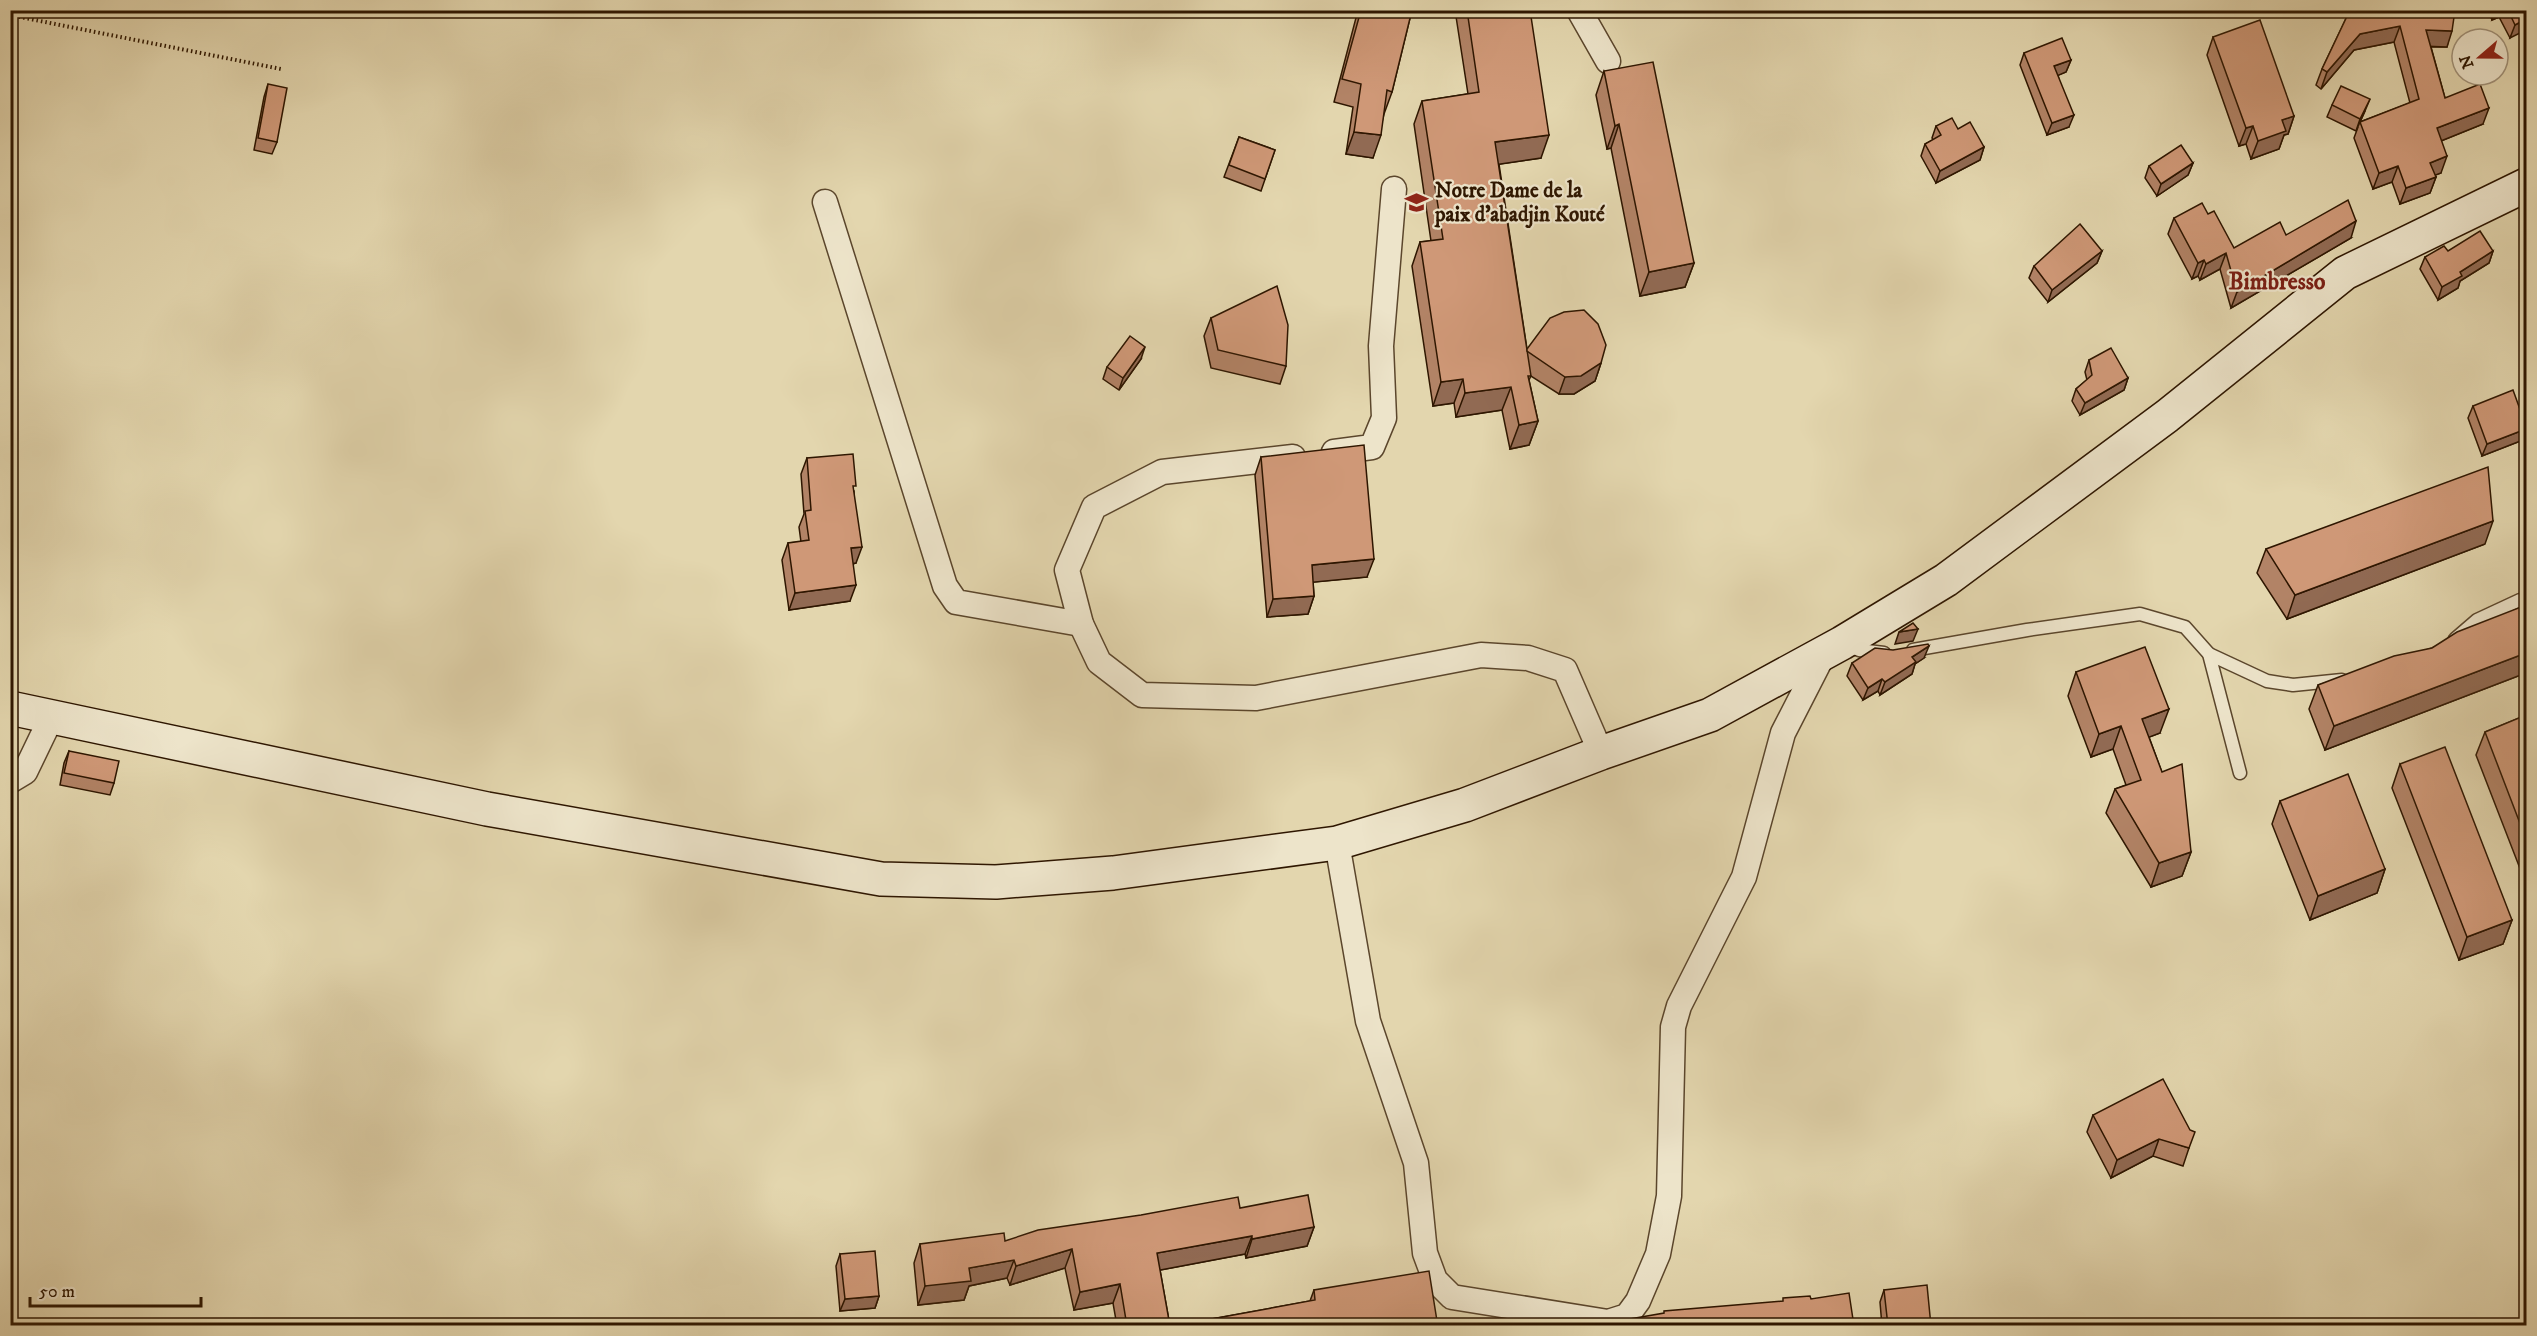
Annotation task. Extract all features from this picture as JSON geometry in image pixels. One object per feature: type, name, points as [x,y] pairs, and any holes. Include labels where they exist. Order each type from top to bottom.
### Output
[{"type":"street","points":[[1579,10],[1608,61]]},
{"type":"street","points":[[10,708],[487,809],[881,879],[996,882],[1113,873],[1337,843],[1465,805],[1601,753],[1710,715],[1833,648],[1955,573],[2167,416],[2345,273],[2526,185]]},
{"type":"street","points":[[1394,189],[1381,346],[1384,418],[1372,447],[1162,472],[1094,507],[1067,570],[1080,624],[1100,662],[1142,695],[1256,698],[1481,655],[1528,658],[1565,670],[1601,753]]},
{"type":"street","points":[[825,202],[945,586],[956,602],[1080,624]]},
{"type":"street","points":[[1337,843],[1368,1021],[1416,1163],[1425,1252],[1435,1280],[1452,1297],[1608,1322],[1627,1316],[1638,1301],[1658,1254],[1669,1196],[1673,1027],[1679,1006],[1744,877],[1783,733],[1833,648]]},
{"type":"street","points":[[10,781],[25,772],[52,716]]},
{"type":"lane","points":[[2449,645],[2476,620],[2520,600]]},
{"type":"lane","points":[[1833,648],[1888,654],[2027,630],[2140,614],[2185,627],[2209,654],[2267,681],[2293,685],[2351,678]]},
{"type":"lane","points":[[2209,654],[2240,773]]},
{"type":"path","points":[[10,15],[281,69]]},
{"type":"building","points":[[1361,10],[1412,10],[1392,92],[1387,90],[1381,135],[1354,132],[1361,84],[1342,79]]},
{"type":"building","points":[[1467,10],[1530,10],[1549,135],[1495,142],[1531,376],[1528,376],[1538,421],[1519,425],[1511,387],[1465,393],[1463,379],[1441,382],[1420,242],[1443,239],[1422,101],[1479,92]]},
{"type":"building","points":[[2350,10],[2455,10],[2450,31],[2426,30],[2445,98],[2472,87],[2481,87],[2489,108],[2437,128],[2447,156],[2430,163],[2436,177],[2406,188],[2398,166],[2379,173],[2360,122],[2419,99],[2400,26],[2360,34],[2327,72],[2322,69]]},
{"type":"building","points":[[2508,10],[2526,10],[2526,19],[2515,25]]},
{"type":"building","points":[[2260,20],[2294,116],[2282,120],[2286,131],[2258,141],[2253,126],[2246,128],[2213,37]]},
{"type":"building","points":[[2062,38],[2071,60],[2054,66],[2074,115],[2052,123],[2024,53]]},
{"type":"building","points":[[1653,62],[1694,263],[1649,272],[1619,124],[1615,126],[1604,71]]},
{"type":"building","points":[[268,84],[287,88],[277,142],[258,138]]},
{"type":"building","points":[[2341,86],[2370,99],[2360,119],[2332,105]]},
{"type":"building","points":[[1952,118],[1958,129],[1970,122],[1984,147],[1940,171],[1925,144],[1941,135],[1936,126]]},
{"type":"building","points":[[1239,137],[1275,150],[1265,179],[1229,165]]},
{"type":"building","points":[[2181,145],[2193,163],[2161,184],[2149,166]]},
{"type":"building","points":[[2348,200],[2356,221],[2237,292],[2226,253],[2206,264],[2204,260],[2198,263],[2174,218],[2202,203],[2208,214],[2214,211],[2234,248],[2280,222],[2286,235]]},
{"type":"building","points":[[2080,224],[2102,251],[2052,290],[2034,266]]},
{"type":"building","points":[[2480,231],[2493,251],[2460,272],[2462,276],[2442,287],[2425,257],[2444,246],[2448,251]]},
{"type":"building","points":[[1277,286],[1288,325],[1286,366],[1218,350],[1211,318]]},
{"type":"building","points":[[1584,310],[1598,324],[1606,345],[1601,363],[1581,376],[1565,377],[1527,351],[1550,318],[1564,312]]},
{"type":"building","points":[[1130,336],[1145,347],[1123,378],[1107,367]]},
{"type":"building","points":[[2111,348],[2128,378],[2085,403],[2076,389],[2092,375],[2089,360]]},
{"type":"building","points":[[2513,390],[2526,429],[2487,444],[2473,406]]},
{"type":"building","points":[[1364,445],[1374,559],[1312,565],[1314,596],[1273,599],[1261,457]]},
{"type":"building","points":[[853,454],[856,486],[853,486],[862,547],[851,548],[856,585],[795,593],[788,543],[809,540],[805,511],[811,510],[807,458]]},
{"type":"building","points":[[2488,467],[2493,521],[2295,595],[2266,549]]},
{"type":"building","points":[[2526,605],[2526,653],[2334,726],[2318,685],[2394,656],[2432,648],[2457,632]]},
{"type":"building","points":[[1913,623],[1918,629],[1899,632]]},
{"type":"building","points":[[1928,644],[1929,646],[1912,657],[1916,662],[1885,682],[1882,679],[1868,688],[1852,663],[1875,648],[1893,650]]},
{"type":"building","points":[[2145,647],[2169,709],[2142,719],[2162,772],[2182,764],[2191,852],[2159,863],[2115,789],[2141,780],[2121,726],[2099,734],[2076,672]]},
{"type":"building","points":[[2526,715],[2526,839],[2485,732]]},
{"type":"building","points":[[2445,747],[2512,920],[2467,937],[2400,764]]},
{"type":"building","points":[[69,751],[119,761],[114,783],[64,773]]},
{"type":"building","points":[[2348,774],[2385,869],[2318,896],[2280,801]]},
{"type":"building","points":[[2163,1079],[2190,1130],[2195,1132],[2189,1148],[2159,1139],[2117,1160],[2093,1115]]},
{"type":"building","points":[[1308,1195],[1314,1227],[1157,1253],[1170,1326],[1127,1326],[1120,1284],[1080,1292],[1072,1249],[1016,1266],[1014,1260],[969,1268],[971,1281],[925,1286],[920,1244],[1004,1233],[1005,1241],[1038,1230],[1141,1215],[1238,1197],[1240,1208]]},
{"type":"building","points":[[875,1251],[879,1296],[845,1299],[840,1254]]},
{"type":"building","points":[[1429,1271],[1437,1321],[1407,1326],[1207,1326],[1206,1320],[1315,1300],[1314,1290]]},
{"type":"building","points":[[1927,1285],[1931,1326],[1888,1326],[1884,1290]]},
{"type":"building","points":[[1849,1293],[1854,1326],[1613,1326],[1612,1322],[1664,1313],[1664,1311],[1783,1301],[1783,1298],[1810,1296],[1811,1299]]},
{"type":"place","name":"Notre Dame de la paix d'abadjin Kouté","points":[[1417,203]]},
{"type":"district","name":"Bimbresso","points":[[2277,282]]}]
